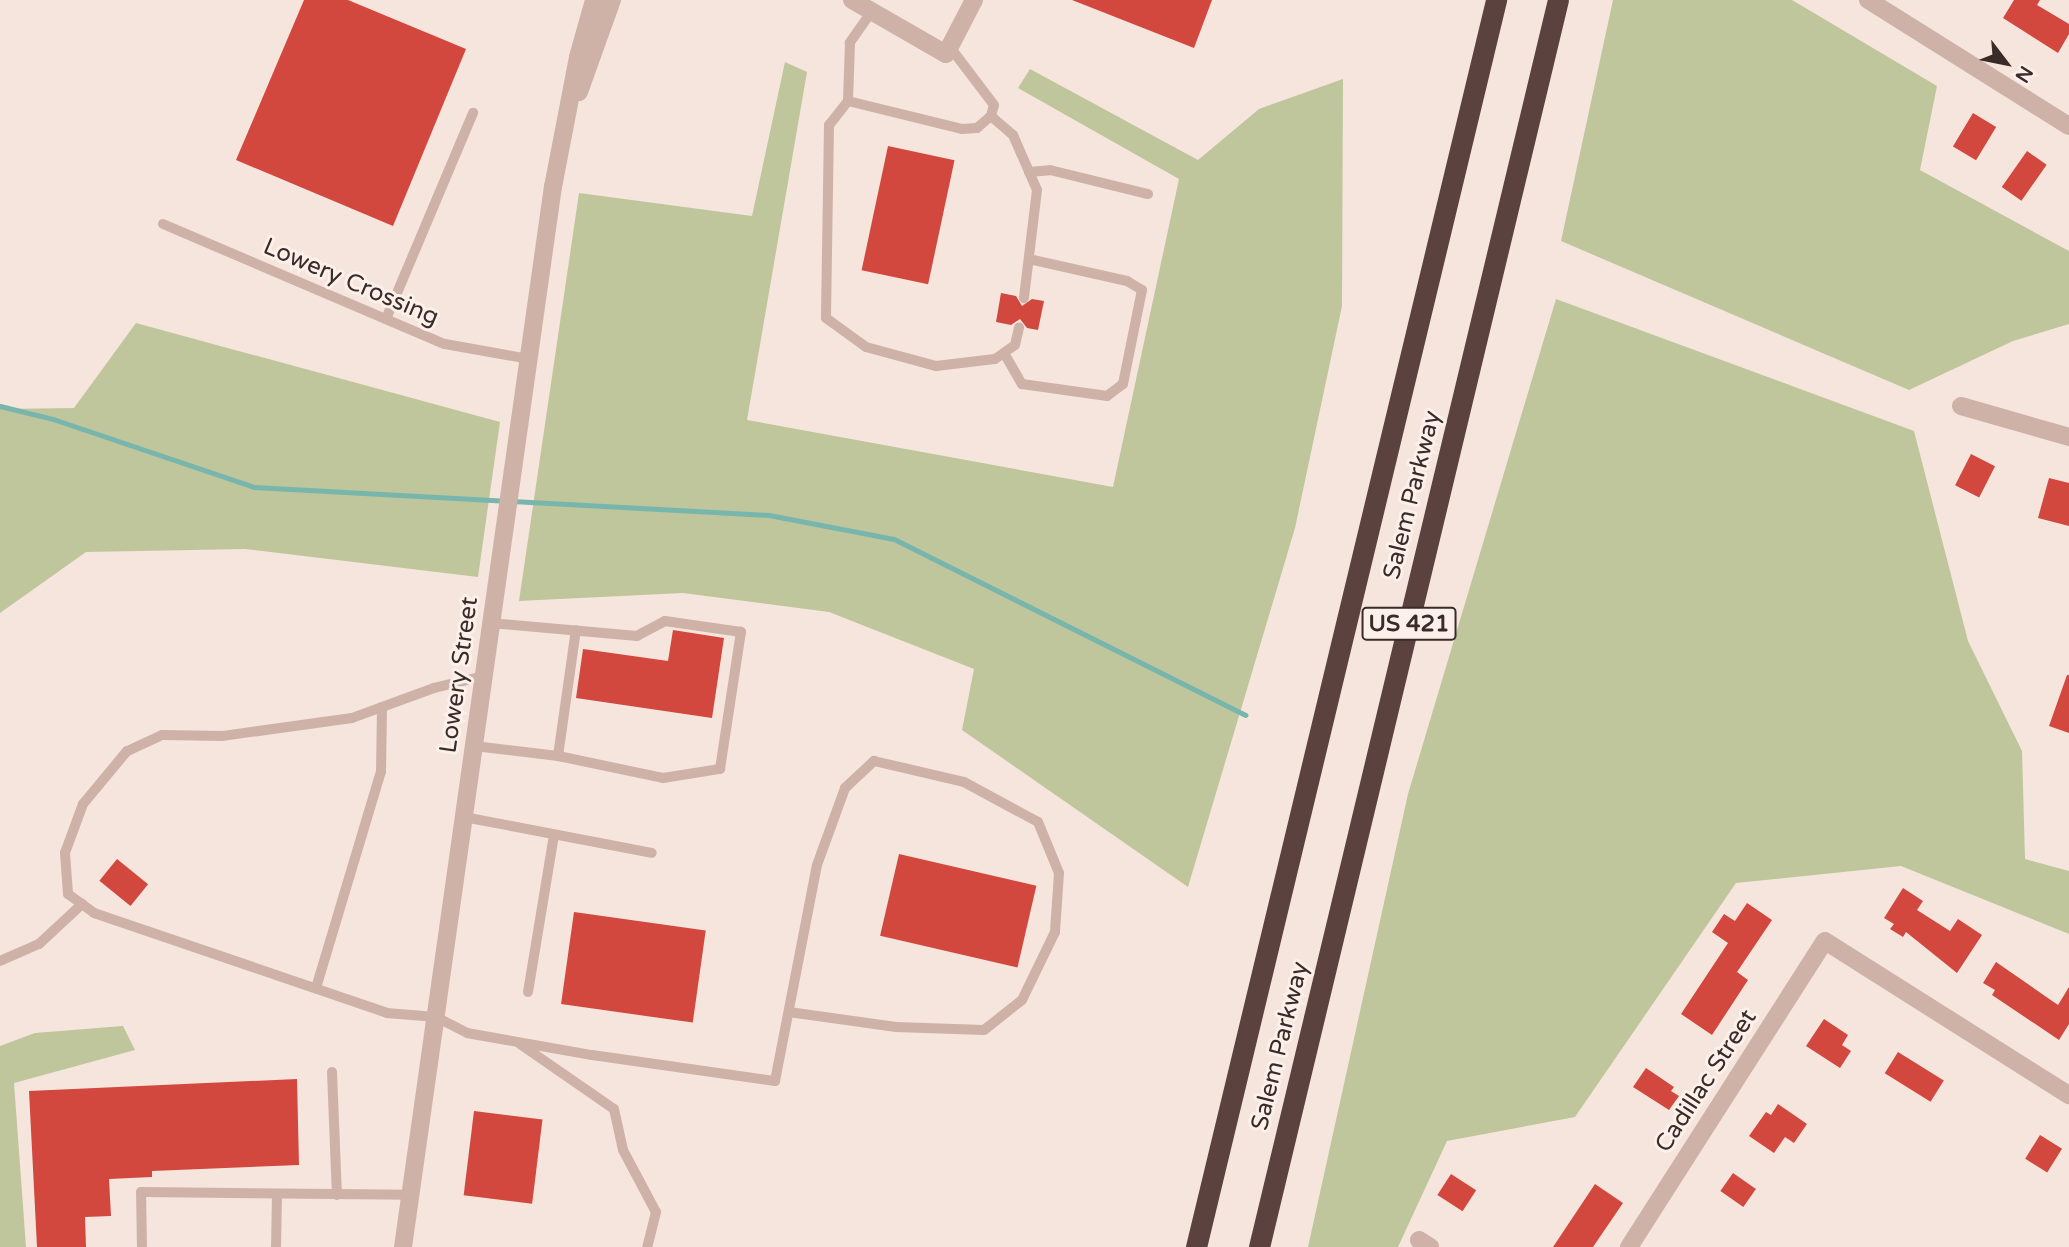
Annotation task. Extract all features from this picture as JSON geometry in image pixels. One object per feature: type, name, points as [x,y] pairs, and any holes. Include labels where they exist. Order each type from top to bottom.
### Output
[{"type":"highway","name":"Salem Parkway","points":[[1196,1247],[1496,0]]},
{"type":"highway","name":"Salem Parkway","points":[[1259,1247],[1558,0]]},
{"type":"street","name":"Lowery Street","points":[[402,1247],[553,187],[570,111],[578,57],[594,0]]},
{"type":"street","name":"Lowery Street","points":[[570,111],[612,0]]},
{"type":"street","points":[[852,0],[948,50],[974,0]]},
{"type":"street","points":[[1868,0],[2069,126]]},
{"type":"street","points":[[1961,406],[2069,437]]},
{"type":"street","name":"Cadillac Street","points":[[1629,1247],[1825,941],[2069,1095]]},
{"type":"lane","points":[[872,11],[850,43],[848,101],[829,125],[825,318],[866,347],[936,366],[995,359],[1015,345],[1019,327]]},
{"type":"lane","points":[[848,101],[962,129],[977,128],[991,116],[994,105],[984,86],[948,50]]},
{"type":"lane","points":[[386,319],[473,113]]},
{"type":"lane","points":[[991,116],[1013,135],[1037,190],[1024,298]]},
{"type":"lane","points":[[1029,172],[1050,170],[1148,194]]},
{"type":"lane","name":"Lowery Crossing","points":[[163,224],[445,344],[529,359]]},
{"type":"lane","points":[[1004,353],[1023,384],[1107,396],[1123,384],[1142,290],[1127,281],[1029,259]]},
{"type":"lane","points":[[474,746],[558,756],[663,778],[720,769],[741,632],[665,621],[638,636],[491,622]]},
{"type":"lane","points":[[558,756],[576,630]]},
{"type":"lane","points":[[484,676],[352,718],[223,736],[162,735],[127,751],[83,804],[65,853],[68,894],[94,913],[387,1013],[436,1017],[467,1033],[775,1081],[817,865],[845,788],[874,761],[964,782],[1038,822],[1059,873],[1055,932],[1022,1000],[984,1030],[896,1027],[789,1012]]},
{"type":"lane","points":[[316,988],[382,772],[382,707]]},
{"type":"lane","points":[[464,817],[652,853]]},
{"type":"lane","points":[[528,992],[554,835]]},
{"type":"lane","points":[[0,961],[39,944],[82,904]]},
{"type":"lane","points":[[516,1041],[614,1109],[623,1150],[656,1212],[646,1247]]},
{"type":"lane","points":[[332,1072],[337,1195]]},
{"type":"lane","points":[[142,1247],[141,1192],[411,1195]]},
{"type":"lane","points":[[276,1247],[277,1194]]},
{"type":"green space","points":[[1613,0],[1792,0],[1937,86],[1920,170],[2069,251],[2069,324],[2013,341],[1909,390],[1561,241]]},
{"type":"green space","points":[[785,62],[807,72],[747,420],[1113,487],[1179,179],[1018,88],[1030,69],[1198,160],[1259,109],[1343,79],[1342,306],[1295,528],[1188,887],[962,730],[974,669],[829,612],[683,593],[519,601],[579,193],[752,216]]},
{"type":"green space","points":[[1556,299],[1914,431],[1968,641],[2022,751],[2025,859],[2069,871],[2069,934],[1901,866],[1736,883],[1575,1117],[1447,1141],[1398,1247],[1308,1247],[1408,794]]},
{"type":"green space","points":[[136,323],[500,422],[478,577],[245,549],[86,552],[0,613],[0,409],[74,408]]},
{"type":"green space","points":[[123,1026],[135,1050],[14,1083],[26,1247],[0,1247],[0,1046],[35,1033]]},
{"type":"building","points":[[304,0],[348,0],[466,49],[393,226],[236,160]]},
{"type":"building","points":[[1072,0],[1212,0],[1194,48]]},
{"type":"building","points":[[2014,0],[2040,0],[2037,5],[2069,24],[2069,34],[2058,53],[2003,18]]},
{"type":"building","points":[[1973,113],[1996,127],[1976,160],[1953,146]]},
{"type":"building","points":[[888,146],[955,160],[928,284],[862,270]]},
{"type":"building","points":[[2027,151],[2047,165],[2021,201],[2002,187]]},
{"type":"building","points":[[1001,293],[1016,296],[1022,306],[1032,299],[1044,301],[1038,330],[1027,328],[1020,319],[1011,325],[996,322]]},
{"type":"building","points":[[1971,454],[1995,466],[1979,497],[1955,485]]},
{"type":"building","points":[[2049,478],[2069,483],[2069,526],[2038,518]]},
{"type":"building","points":[[673,630],[724,638],[712,718],[576,698],[583,649],[668,661]]},
{"type":"building","points":[[2069,675],[2069,733],[2049,726]]},
{"type":"building","points":[[899,854],[1036,886],[1017,968],[880,936]]},
{"type":"building","points":[[117,859],[148,884],[130,906],[99,881]]},
{"type":"building","points":[[1903,888],[1923,901],[1917,910],[1950,931],[1958,919],[1982,935],[1957,973],[1906,932],[1903,937],[1890,929],[1894,924],[1884,918]]},
{"type":"building","points":[[1747,903],[1772,920],[1737,972],[1748,980],[1712,1035],[1681,1014],[1728,943],[1712,932],[1724,914],[1735,921]]},
{"type":"building","points":[[574,912],[706,931],[693,1023],[561,1004]]},
{"type":"building","points":[[1996,962],[2058,1005],[2069,987],[2069,1024],[2059,1040],[1992,995],[1995,990],[1983,983]]},
{"type":"building","points":[[1824,1019],[1848,1035],[1842,1045],[1851,1051],[1840,1068],[1806,1046]]},
{"type":"building","points":[[1898,1052],[1944,1081],[1931,1102],[1885,1073]]},
{"type":"building","points":[[1646,1068],[1674,1087],[1671,1091],[1679,1096],[1669,1110],[1633,1087]]},
{"type":"building","points":[[297,1079],[299,1165],[152,1171],[152,1177],[109,1179],[111,1216],[85,1217],[86,1247],[37,1247],[29,1091]]},
{"type":"building","points":[[1778,1104],[1807,1124],[1794,1143],[1785,1137],[1774,1153],[1749,1136],[1766,1112],[1771,1115]]},
{"type":"building","points":[[474,1111],[542,1119],[532,1204],[464,1195]]},
{"type":"building","points":[[2040,1135],[2062,1149],[2047,1173],[2025,1159]]},
{"type":"building","points":[[1733,1173],[1756,1189],[1743,1207],[1720,1191]]},
{"type":"building","points":[[1451,1174],[1476,1190],[1463,1211],[1437,1195]]},
{"type":"building","points":[[1595,1184],[1623,1203],[1593,1247],[1553,1247]]},
{"type":"waterway","points":[[0,406],[53,419],[254,487],[769,515],[894,539],[1245,715]]}]
